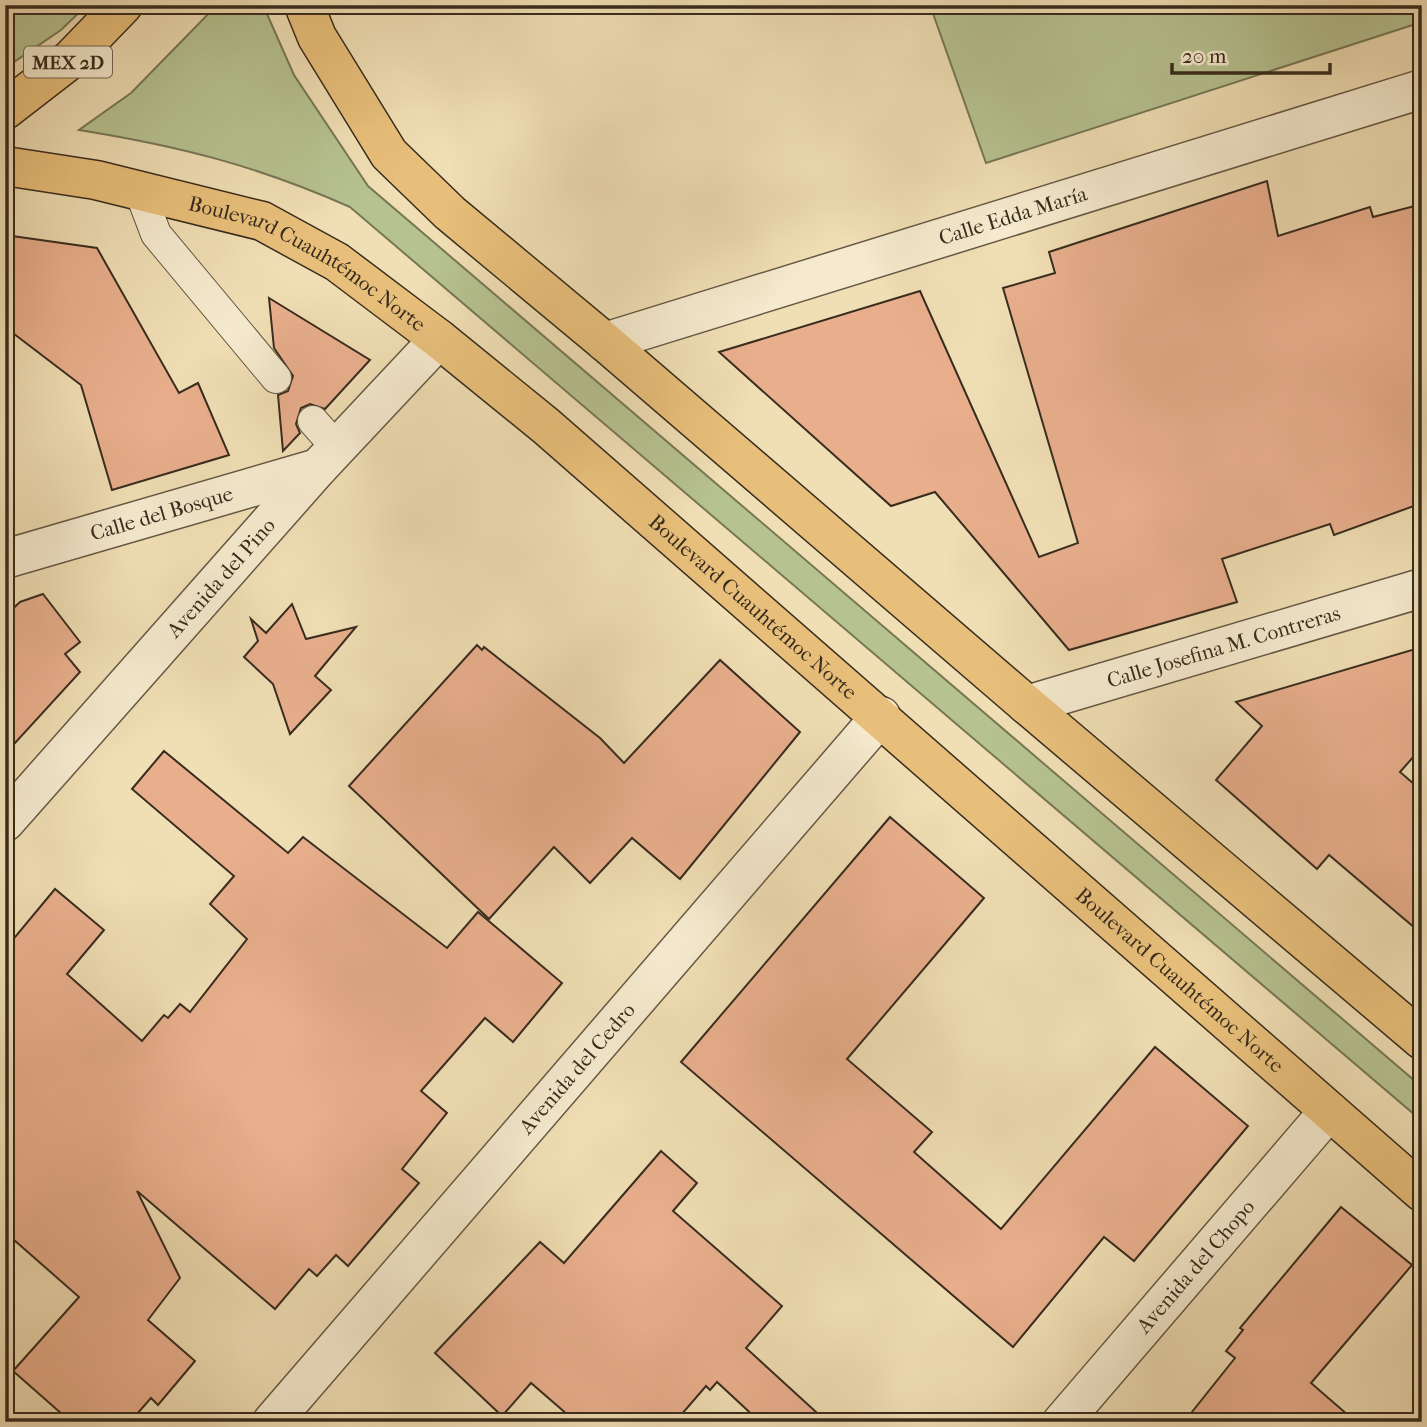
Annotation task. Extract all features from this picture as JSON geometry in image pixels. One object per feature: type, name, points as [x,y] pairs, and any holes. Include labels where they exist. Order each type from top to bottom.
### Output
[{"type":"main road","name":"MEX 2D","points":[[5,110],[71,59],[123,5]]},
{"type":"main road","points":[[304,5],[317,37],[389,154],[450,214],[605,342],[1422,1040]]},
{"type":"main road","name":"Boulevard Cuauhtémoc Norte","points":[[5,166],[96,180],[262,221],[337,262],[439,339],[546,426],[881,716],[1422,1192]]},
{"type":"street","name":"Calle Edda María","points":[[605,342],[1422,89]]},
{"type":"street","name":"Avenida del Pino","points":[[5,822],[323,446],[439,339]]},
{"type":"street","name":"Calle del Bosque","points":[[5,559],[323,446]]},
{"type":"street","name":"Calle Josefina M. Contreras","points":[[1027,705],[1422,588]]},
{"type":"street","name":"Avenida del Cedro","points":[[272,1422],[881,716]]},
{"type":"street","name":"Avenida del Chopo","points":[[1062,1422],[1329,1111]]},
{"type":"lane","points":[[140,192],[156,234],[276,378]]},
{"type":"green space","points":[[5,5],[87,5],[61,30],[5,68]]},
{"type":"green space","points":[[217,5],[263,5],[294,75],[368,186],[1422,1087],[1422,1121],[350,207],[283,180],[218,159],[79,130],[131,93]]},
{"type":"green space","points":[[930,5],[1422,5],[1422,22],[986,163]]},
{"type":"building","points":[[1267,181],[1278,236],[1370,207],[1373,217],[1422,204],[1422,503],[1334,535],[1330,524],[1222,559],[1237,602],[1069,650],[935,492],[891,506],[719,352],[920,291],[1039,557],[1078,543],[1003,288],[1055,273],[1049,252]]},
{"type":"building","points":[[5,235],[97,248],[179,393],[198,383],[229,455],[112,490],[81,385],[5,327]]},
{"type":"building","points":[[269,298],[370,360],[325,409],[310,404],[301,408],[296,424],[300,433],[283,451],[278,395],[288,391],[293,376],[274,348]]},
{"type":"building","points":[[43,594],[80,642],[65,654],[80,672],[5,754],[5,616],[20,602]]},
{"type":"building","points":[[292,604],[306,639],[356,627],[315,676],[331,690],[290,734],[273,684],[244,657],[258,641],[251,619],[266,633]]},
{"type":"building","points":[[477,645],[482,650],[484,647],[600,738],[624,763],[720,660],[800,732],[680,879],[632,838],[590,883],[554,847],[489,919],[349,786]]},
{"type":"building","points":[[1422,647],[1422,747],[1400,772],[1422,791],[1422,934],[1329,855],[1317,869],[1216,780],[1262,726],[1236,702]]},
{"type":"building","points":[[164,751],[288,853],[303,837],[447,948],[478,912],[562,983],[513,1042],[485,1018],[421,1091],[447,1113],[402,1169],[419,1183],[348,1266],[336,1255],[317,1276],[309,1269],[275,1309],[137,1191],[180,1278],[148,1320],[195,1361],[158,1405],[151,1398],[130,1422],[71,1422],[13,1371],[79,1297],[5,1232],[5,949],[55,889],[104,930],[67,974],[142,1041],[164,1015],[168,1018],[180,1004],[190,1012],[247,939],[210,904],[234,876],[132,789]]},
{"type":"building","points":[[890,817],[984,898],[847,1059],[932,1132],[914,1152],[1001,1229],[1155,1047],[1248,1126],[1134,1261],[1104,1237],[1013,1347],[681,1062]]},
{"type":"building","points":[[661,1151],[697,1183],[673,1211],[782,1306],[746,1348],[827,1422],[760,1422],[717,1382],[710,1390],[706,1386],[675,1422],[576,1422],[531,1383],[502,1416],[435,1353],[540,1242],[564,1263]]},
{"type":"building","points":[[1341,1207],[1412,1265],[1311,1383],[1356,1422],[1184,1422],[1235,1358],[1226,1351],[1243,1330],[1240,1328]]}]
